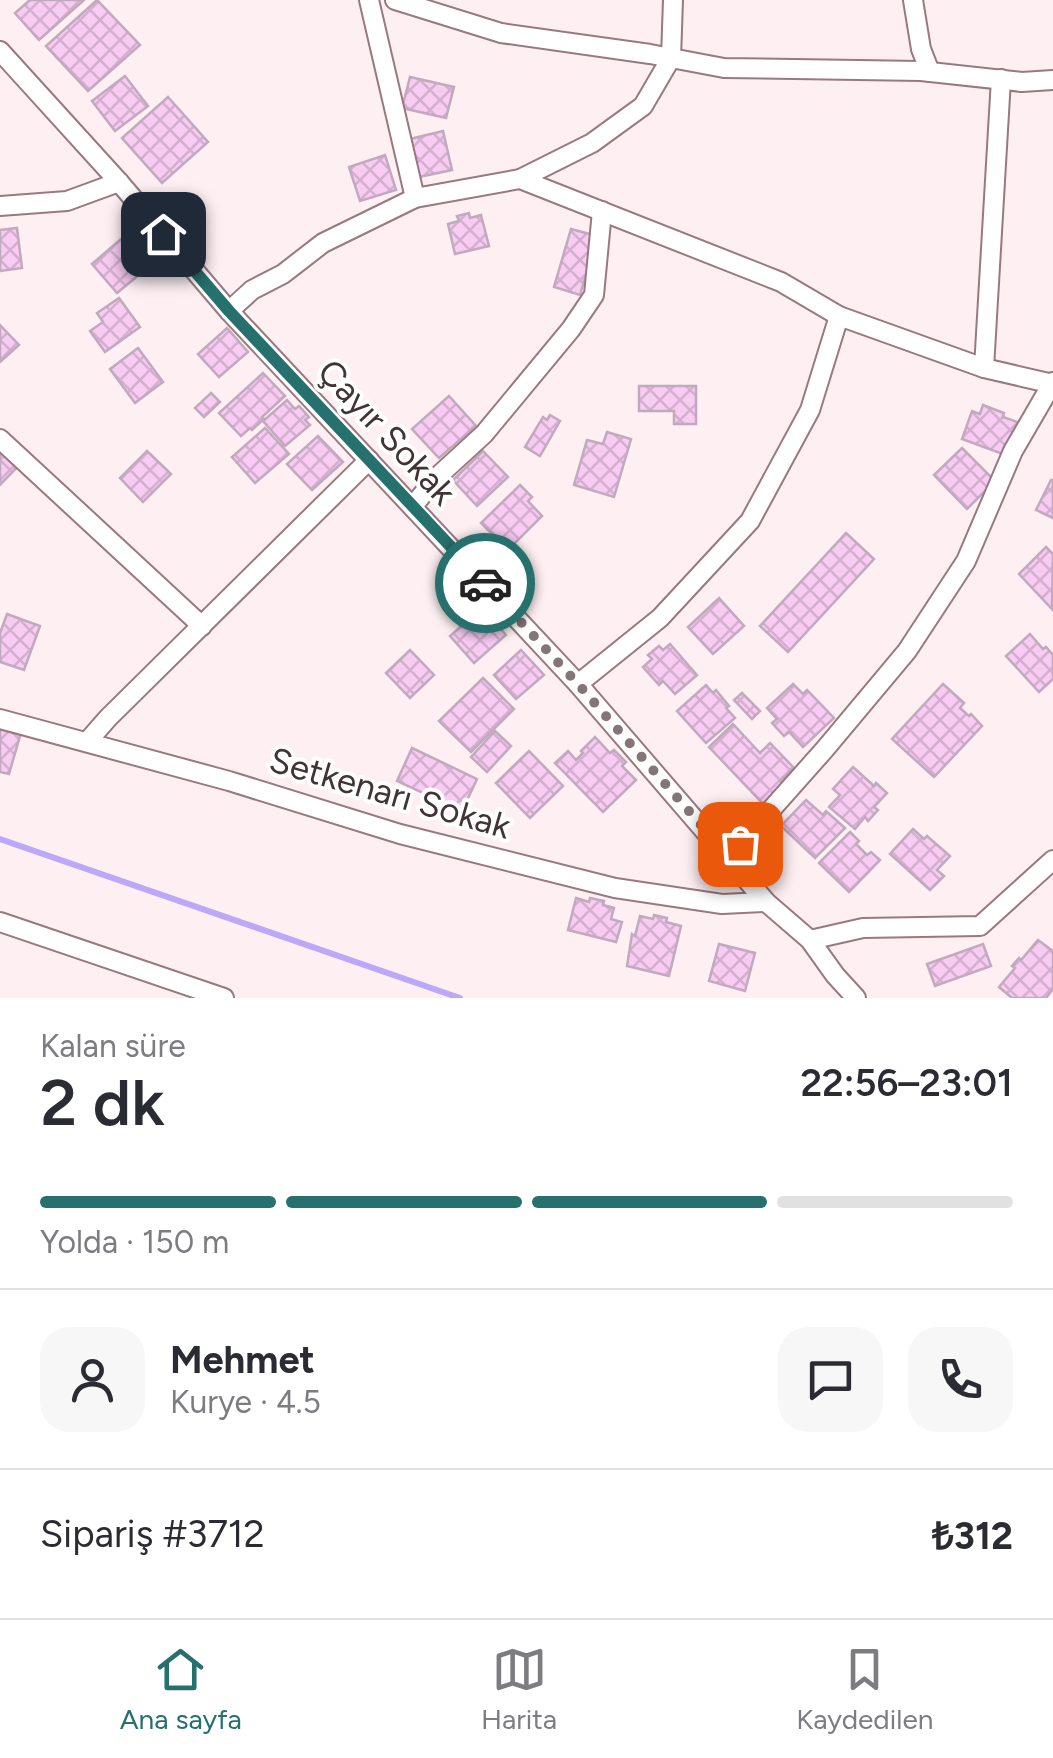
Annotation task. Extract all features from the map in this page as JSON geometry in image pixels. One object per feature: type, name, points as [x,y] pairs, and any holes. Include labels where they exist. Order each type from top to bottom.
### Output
[{"type":"street","points":[[369,0],[415,198]]},
{"type":"street","points":[[395,0],[502,33],[724,68],[930,72],[1022,82],[1053,80]]},
{"type":"street","points":[[229,311],[252,290],[284,274],[323,242],[415,198],[520,180],[592,143],[642,106],[671,58],[674,0]]},
{"type":"street","points":[[913,0],[921,48],[930,72]]},
{"type":"street","name":"Çayır Sokak","points":[[0,51],[229,311],[578,684],[766,902],[810,940],[856,998]]},
{"type":"street","points":[[984,368],[1001,80]]},
{"type":"street","points":[[520,180],[781,282],[840,316],[984,368],[1053,383],[1013,451],[966,561],[907,652],[729,857]]},
{"type":"street","points":[[0,206],[67,201],[119,182]]},
{"type":"street","points":[[412,506],[484,434],[594,295],[602,211]]},
{"type":"street","points":[[578,684],[660,618],[750,520],[810,410],[840,316]]},
{"type":"street","points":[[0,439],[202,626]]},
{"type":"street","points":[[87,742],[369,460]]},
{"type":"street","name":"Setkenarı Sokak","points":[[0,719],[229,781],[400,834],[615,888],[722,904],[766,902]]},
{"type":"street","points":[[810,940],[863,928],[980,926],[1053,860]]},
{"type":"street","points":[[0,922],[224,998]]},
{"type":"building","points":[[30,0],[84,0],[39,40],[15,13]]},
{"type":"building","points":[[97,0],[140,45],[88,91],[46,46]]},
{"type":"building","points":[[125,76],[148,106],[115,131],[92,101]]},
{"type":"building","points":[[410,77],[454,87],[446,118],[402,108]]},
{"type":"building","points":[[168,97],[208,142],[162,183],[122,138]]},
{"type":"building","points":[[443,131],[452,170],[419,177],[410,139]]},
{"type":"building","points":[[385,155],[396,190],[360,201],[349,167]]},
{"type":"building","points":[[469,213],[470,218],[481,215],[489,246],[455,254],[448,224]]},
{"type":"building","points":[[17,228],[22,268],[0,271],[0,230]]},
{"type":"building","points":[[571,229],[597,236],[580,295],[554,287]]},
{"type":"building","points":[[121,239],[146,269],[117,293],[92,264]]},
{"type":"building","points":[[119,298],[140,327],[105,352],[90,331],[103,322],[97,313]]},
{"type":"building","points":[[0,325],[19,345],[0,362]]},
{"type":"building","points":[[227,328],[248,352],[219,377],[198,354]]},
{"type":"building","points":[[138,348],[163,382],[135,403],[110,369]]},
{"type":"building","points":[[263,373],[285,396],[241,436],[219,413]]},
{"type":"building","points":[[639,386],[696,386],[696,424],[674,424],[674,411],[639,411]]},
{"type":"building","points":[[211,393],[220,402],[204,417],[195,408]]},
{"type":"building","points":[[449,396],[476,426],[439,458],[412,429]]},
{"type":"building","points":[[287,400],[295,409],[299,406],[309,417],[305,420],[310,425],[285,446],[263,421]]},
{"type":"building","points":[[983,405],[1020,423],[1008,456],[962,439],[972,411],[980,414]]},
{"type":"building","points":[[550,415],[560,421],[540,456],[525,447],[543,417],[547,420]]},
{"type":"building","points":[[265,428],[289,454],[255,483],[232,457]]},
{"type":"building","points":[[607,432],[631,439],[614,497],[574,485],[587,440],[603,444]]},
{"type":"building","points":[[318,436],[343,462],[312,490],[287,464]]},
{"type":"building","points":[[0,442],[22,462],[0,485]]},
{"type":"building","points":[[962,448],[995,481],[967,509],[934,475]]},
{"type":"building","points":[[147,451],[171,474],[143,502],[120,478]]},
{"type":"building","points":[[483,451],[508,477],[477,506],[453,480]]},
{"type":"building","points":[[1053,480],[1053,518],[1036,510]]},
{"type":"building","points":[[520,485],[542,516],[508,550],[481,523]]},
{"type":"building","points":[[846,533],[874,559],[788,652],[760,626]]},
{"type":"building","points":[[1046,547],[1053,554],[1052,609],[1019,574]]},
{"type":"building","points":[[719,598],[744,626],[713,654],[688,627]]},
{"type":"building","points":[[482,608],[506,635],[474,663],[450,636]]},
{"type":"building","points":[[7,614],[40,626],[24,670],[0,662],[0,633]]},
{"type":"building","points":[[1030,634],[1053,655],[1053,679],[1039,692],[1006,656]]},
{"type":"building","points":[[670,644],[697,675],[675,694],[663,681],[659,685],[643,667],[652,659],[648,655],[659,646],[663,650]]},
{"type":"building","points":[[410,650],[434,675],[410,698],[386,673]]},
{"type":"building","points":[[521,650],[544,675],[516,699],[494,675]]},
{"type":"building","points":[[483,678],[514,709],[471,752],[439,721]]},
{"type":"building","points":[[793,684],[803,694],[807,690],[834,718],[803,747],[789,732],[784,736],[772,723],[777,719],[767,708]]},
{"type":"building","points":[[943,684],[964,703],[960,708],[982,726],[934,777],[892,739]]},
{"type":"building","points":[[706,685],[713,693],[716,690],[735,718],[706,743],[677,711]]},
{"type":"building","points":[[742,693],[760,711],[752,719],[734,700]]},
{"type":"building","points":[[0,723],[22,729],[9,774],[0,772]]},
{"type":"building","points":[[733,724],[760,753],[770,743],[794,768],[780,781],[786,787],[766,807],[709,747]]},
{"type":"building","points":[[495,731],[511,746],[487,772],[471,757]]},
{"type":"building","points":[[595,737],[610,753],[614,750],[626,762],[622,766],[636,780],[603,812],[555,763],[568,751],[576,760]]},
{"type":"building","points":[[412,748],[477,779],[462,811],[397,781]]},
{"type":"building","points":[[529,751],[563,786],[530,818],[496,783]]},
{"type":"building","points":[[853,767],[887,793],[874,807],[878,810],[855,829],[829,807],[840,795],[833,789]]},
{"type":"building","points":[[806,800],[845,828],[815,858],[781,826]]},
{"type":"building","points":[[913,829],[950,856],[937,870],[944,876],[930,890],[890,854]]},
{"type":"building","points":[[850,832],[867,855],[871,852],[880,860],[849,892],[819,863]]},
{"type":"building","points":[[576,898],[604,901],[603,905],[614,908],[611,919],[622,922],[616,942],[568,930]]},
{"type":"building","points":[[654,915],[681,926],[669,976],[627,966],[632,934],[635,936],[640,916],[653,919]]},
{"type":"building","points":[[1038,940],[1053,951],[1053,989],[1046,998],[1012,998],[999,987],[1015,968],[1012,966]]},
{"type":"building","points":[[719,944],[755,953],[745,991],[709,981]]},
{"type":"building","points":[[983,944],[991,966],[935,986],[927,964]]},
{"type":"waterway","points":[[0,839],[460,998]]},
{"type":"way so far","points":[[485,583],[729,857],[740,844]]},
{"type":"route","points":[[163,234],[229,311],[485,583]]}]
